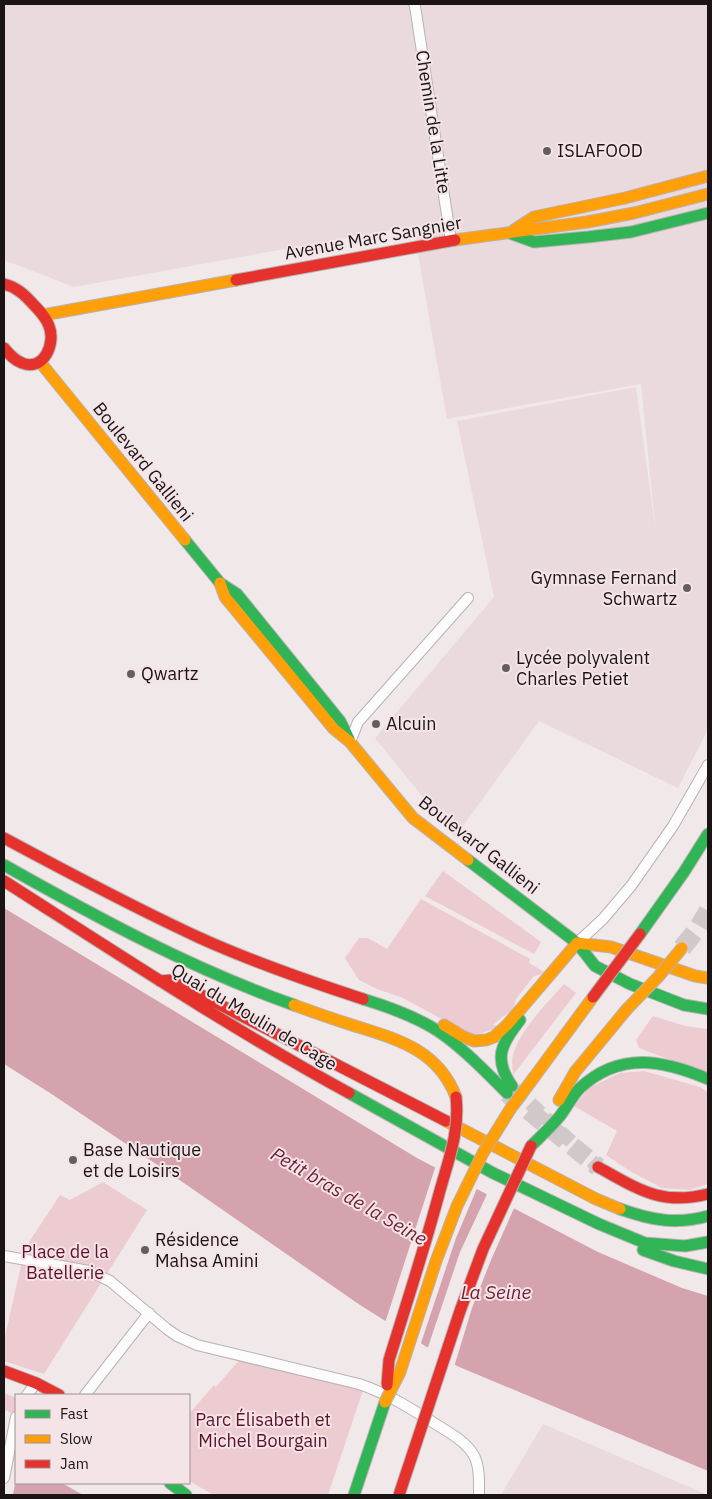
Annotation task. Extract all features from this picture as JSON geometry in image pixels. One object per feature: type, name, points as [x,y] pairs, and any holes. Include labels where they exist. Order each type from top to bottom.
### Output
[{"type":"main road","points":[[509,233],[534,217],[625,198],[708,176]]},
{"type":"main road","name":"Avenue Marc Sangnier","points":[[43,315],[450,241],[634,213],[708,194]]},
{"type":"main road","points":[[509,233],[534,242],[588,237],[631,232],[708,212]]},
{"type":"main road","points":[[4,284],[22,292],[43,315],[50,328],[51,343],[47,354],[40,362],[29,366],[15,361],[4,348]]},
{"type":"main road","name":"Boulevard Gallieni","points":[[40,362],[220,583],[237,594],[340,721],[350,742],[413,818],[577,943],[595,966],[630,984],[684,1005],[708,1009]]},
{"type":"main road","points":[[354,1495],[385,1402],[400,1372],[436,1261],[457,1206],[483,1153],[511,1108],[640,934],[684,872],[708,834]]},
{"type":"main road","points":[[4,838],[110,896],[183,931],[264,965],[412,1017],[446,1037],[509,1089],[500,1066],[501,1053],[505,1043],[515,1026],[563,968],[577,943]]},
{"type":"main road","points":[[4,865],[174,957],[286,1003],[414,1047],[428,1056],[448,1077],[456,1097],[458,1114],[456,1133],[434,1213],[389,1360],[385,1402]]},
{"type":"main road","name":"Quai du Moulin de Cage","points":[[4,881],[217,1017],[298,1066],[493,1173],[553,1202]]},
{"type":"main road","points":[[577,943],[611,947],[695,976],[708,978]]},
{"type":"main road","points":[[372,1002],[423,1015],[473,1041],[486,1040],[502,1030],[577,943]]},
{"type":"main road","points":[[399,1495],[460,1311],[483,1249],[531,1146],[575,1072],[627,1009],[658,977],[682,948]]},
{"type":"main road","points":[[160,981],[172,980],[533,1167],[611,1205],[638,1216],[664,1221],[686,1221],[708,1216]]},
{"type":"main road","points":[[531,1146],[558,1119],[579,1089],[598,1074],[612,1067],[630,1062],[646,1061],[676,1068],[708,1079]]},
{"type":"main road","points":[[598,1167],[655,1196],[677,1200],[696,1198],[708,1194]]},
{"type":"main road","points":[[553,1202],[627,1237],[645,1243],[659,1246],[686,1246],[708,1242]]},
{"type":"main road","points":[[553,1202],[597,1231],[655,1254],[708,1269]]},
{"type":"main road","points":[[4,1371],[36,1383],[57,1394]]},
{"type":"main road","points":[[171,1484],[186,1495]]},
{"type":"street","name":"Chemin de la Litte","points":[[414,4],[450,241]]},
{"type":"street","points":[[350,742],[358,722],[468,598]]},
{"type":"street","points":[[577,943],[604,919],[631,886],[673,826],[708,765]]},
{"type":"street","points":[[4,1256],[90,1271],[110,1281],[177,1336],[197,1345],[359,1384],[393,1398],[457,1437],[469,1448],[477,1464],[479,1495]]},
{"type":"street","points":[[86,1394],[149,1313]]},
{"type":"street","points":[[28,1394],[36,1383]]},
{"type":"street","points":[[4,1478],[15,1422]]},
{"type":"shaded area","points":[[4,4],[708,4],[708,729],[678,788],[539,721],[455,837],[375,738],[494,597],[457,421],[636,387],[656,534],[641,384],[447,419],[413,226],[74,287],[4,260]]},
{"type":"shaded area","points":[[543,1424],[708,1495],[501,1495]]},
{"type":"green space","points":[[443,871],[541,942],[534,954],[425,896]]},
{"type":"green space","points":[[421,899],[530,959],[529,963],[546,973],[534,976],[516,999],[513,1011],[493,1025],[500,1027],[473,1036],[403,998],[377,989],[359,980],[345,958],[359,938],[368,938],[387,949]]},
{"type":"green space","points":[[564,984],[576,993],[513,1075],[512,1057],[521,1036]]},
{"type":"green space","points":[[653,1016],[685,1026],[708,1029],[708,1074],[639,1048],[636,1040]]},
{"type":"green space","points":[[644,1071],[700,1087],[708,1092],[708,1184],[689,1190],[662,1188],[630,1171],[606,1155],[617,1131],[574,1106],[589,1088],[620,1073]]},
{"type":"green space","name":"Place de la Batellerie","points":[[103,1182],[147,1210],[44,1374],[4,1361],[4,1341],[25,1248],[60,1195],[70,1200]]},
{"type":"green space","name":"Parc Élisabeth et Michel Bourgain","points":[[241,1358],[363,1390],[328,1495],[214,1495],[190,1482],[190,1413],[214,1385],[216,1387]]},
{"type":"green space","points":[[4,1393],[15,1398],[15,1415],[4,1409]]},
{"type":"water","name":"La Seine","points":[[4,908],[417,1158],[598,1252],[682,1288],[708,1296],[708,1471],[457,1366],[360,1305],[168,1172],[4,1064]]},
{"type":"water","points":[[4,1449],[15,1455],[15,1484],[64,1484],[83,1495],[4,1495]]},
{"type":"pier","points":[[436,1165],[478,1186],[456,1238],[420,1346],[385,1323]]},
{"type":"pier","points":[[488,1192],[515,1206],[472,1308],[454,1367],[427,1350],[460,1252]]},
{"type":"pier","points":[[4,1447],[15,1452],[15,1484],[13,1495],[4,1495]]},
{"type":"tunnel","points":[[682,948],[698,928],[708,911]]},
{"type":"tunnel","points":[[515,1089],[598,1167]]},
{"type":"tunnel","points":[[507,1093],[598,1167]]},
{"type":"traffic: fast","points":[[512,234],[534,242],[588,237],[631,232],[708,213]]},
{"type":"traffic: fast","points":[[185,540],[220,583],[237,594],[340,721],[349,739]]},
{"type":"traffic: fast","points":[[640,934],[684,872],[708,834]]},
{"type":"traffic: fast","points":[[468,860],[577,943],[595,966],[630,984],[684,1005],[708,1009]]},
{"type":"traffic: fast","points":[[4,865],[110,923],[182,959],[294,1005]]},
{"type":"traffic: fast","points":[[363,999],[402,1012],[438,1031],[465,1052],[507,1093]]},
{"type":"traffic: fast","points":[[512,1086],[506,1076],[501,1060],[504,1044],[520,1020]]},
{"type":"traffic: fast","points":[[531,1146],[550,1128],[580,1088],[595,1076],[611,1068],[642,1062],[675,1067],[708,1079]]},
{"type":"traffic: fast","points":[[349,1093],[493,1173],[599,1224],[645,1243],[685,1246],[708,1242]]},
{"type":"traffic: fast","points":[[620,1209],[642,1216],[674,1221],[708,1216]]},
{"type":"traffic: fast","points":[[643,1250],[674,1261],[708,1269]]},
{"type":"traffic: fast","points":[[354,1495],[385,1402]]},
{"type":"traffic: fast","points":[[171,1484],[186,1495]]},
{"type":"traffic: slow","points":[[514,230],[534,217],[625,198],[708,176]]},
{"type":"traffic: slow","points":[[455,240],[587,222],[634,213],[708,194]]},
{"type":"traffic: slow","points":[[43,315],[236,280]]},
{"type":"traffic: slow","points":[[40,362],[185,540]]},
{"type":"traffic: slow","points":[[220,583],[225,597],[334,729],[350,742],[413,818],[468,860]]},
{"type":"traffic: slow","points":[[577,943],[611,947],[695,976],[708,978]]},
{"type":"traffic: slow","points":[[444,1025],[474,1041],[494,1037],[508,1024],[577,943]]},
{"type":"traffic: slow","points":[[627,1009],[658,977],[682,948]]},
{"type":"traffic: slow","points":[[535,1076],[593,997]]},
{"type":"traffic: slow","points":[[294,1005],[384,1035],[414,1048],[438,1067],[456,1097]]},
{"type":"traffic: slow","points":[[559,1100],[575,1072],[627,1009]]},
{"type":"traffic: slow","points":[[385,1402],[400,1372],[436,1261],[457,1206],[483,1153],[511,1108],[535,1076]]},
{"type":"traffic: slow","points":[[446,1121],[596,1199],[620,1209]]},
{"type":"traffic: jam","points":[[236,280],[455,240]]},
{"type":"traffic: jam","points":[[4,284],[20,291],[26,297],[42,314],[51,333],[51,340],[46,354],[42,360],[30,365],[17,360],[4,348]]},
{"type":"traffic: jam","points":[[4,838],[77,877],[200,938],[281,971],[363,999]]},
{"type":"traffic: jam","points":[[4,881],[218,1017],[349,1093]]},
{"type":"traffic: jam","points":[[593,997],[640,934]]},
{"type":"traffic: jam","points":[[160,981],[172,980],[446,1121]]},
{"type":"traffic: jam","points":[[387,1385],[389,1360],[427,1236],[455,1134],[456,1097]]},
{"type":"traffic: jam","points":[[399,1495],[460,1311],[483,1249],[531,1146]]},
{"type":"traffic: jam","points":[[598,1167],[625,1182],[663,1197],[677,1198],[708,1194]]},
{"type":"traffic: jam","points":[[4,1371],[36,1383],[57,1394]]},
{"type":"place","name":"ISLAFOOD","points":[[547,151]]},
{"type":"place","name":"Gymnase Fernand Schwartz","points":[[687,588]]},
{"type":"place","name":"Lycée polyvalent Charles Petiet","points":[[506,668]]},
{"type":"place","name":"Qwartz","points":[[131,674]]},
{"type":"place","name":"Alcuin","points":[[376,724]]},
{"type":"place","name":"Base Nautique et de Loisirs","points":[[73,1160]]},
{"type":"place","name":"Résidence Mahsa Amini","points":[[145,1250]]},
{"type":"water label","name":"Petit bras de la Seine","points":[[349,1196]]}]
